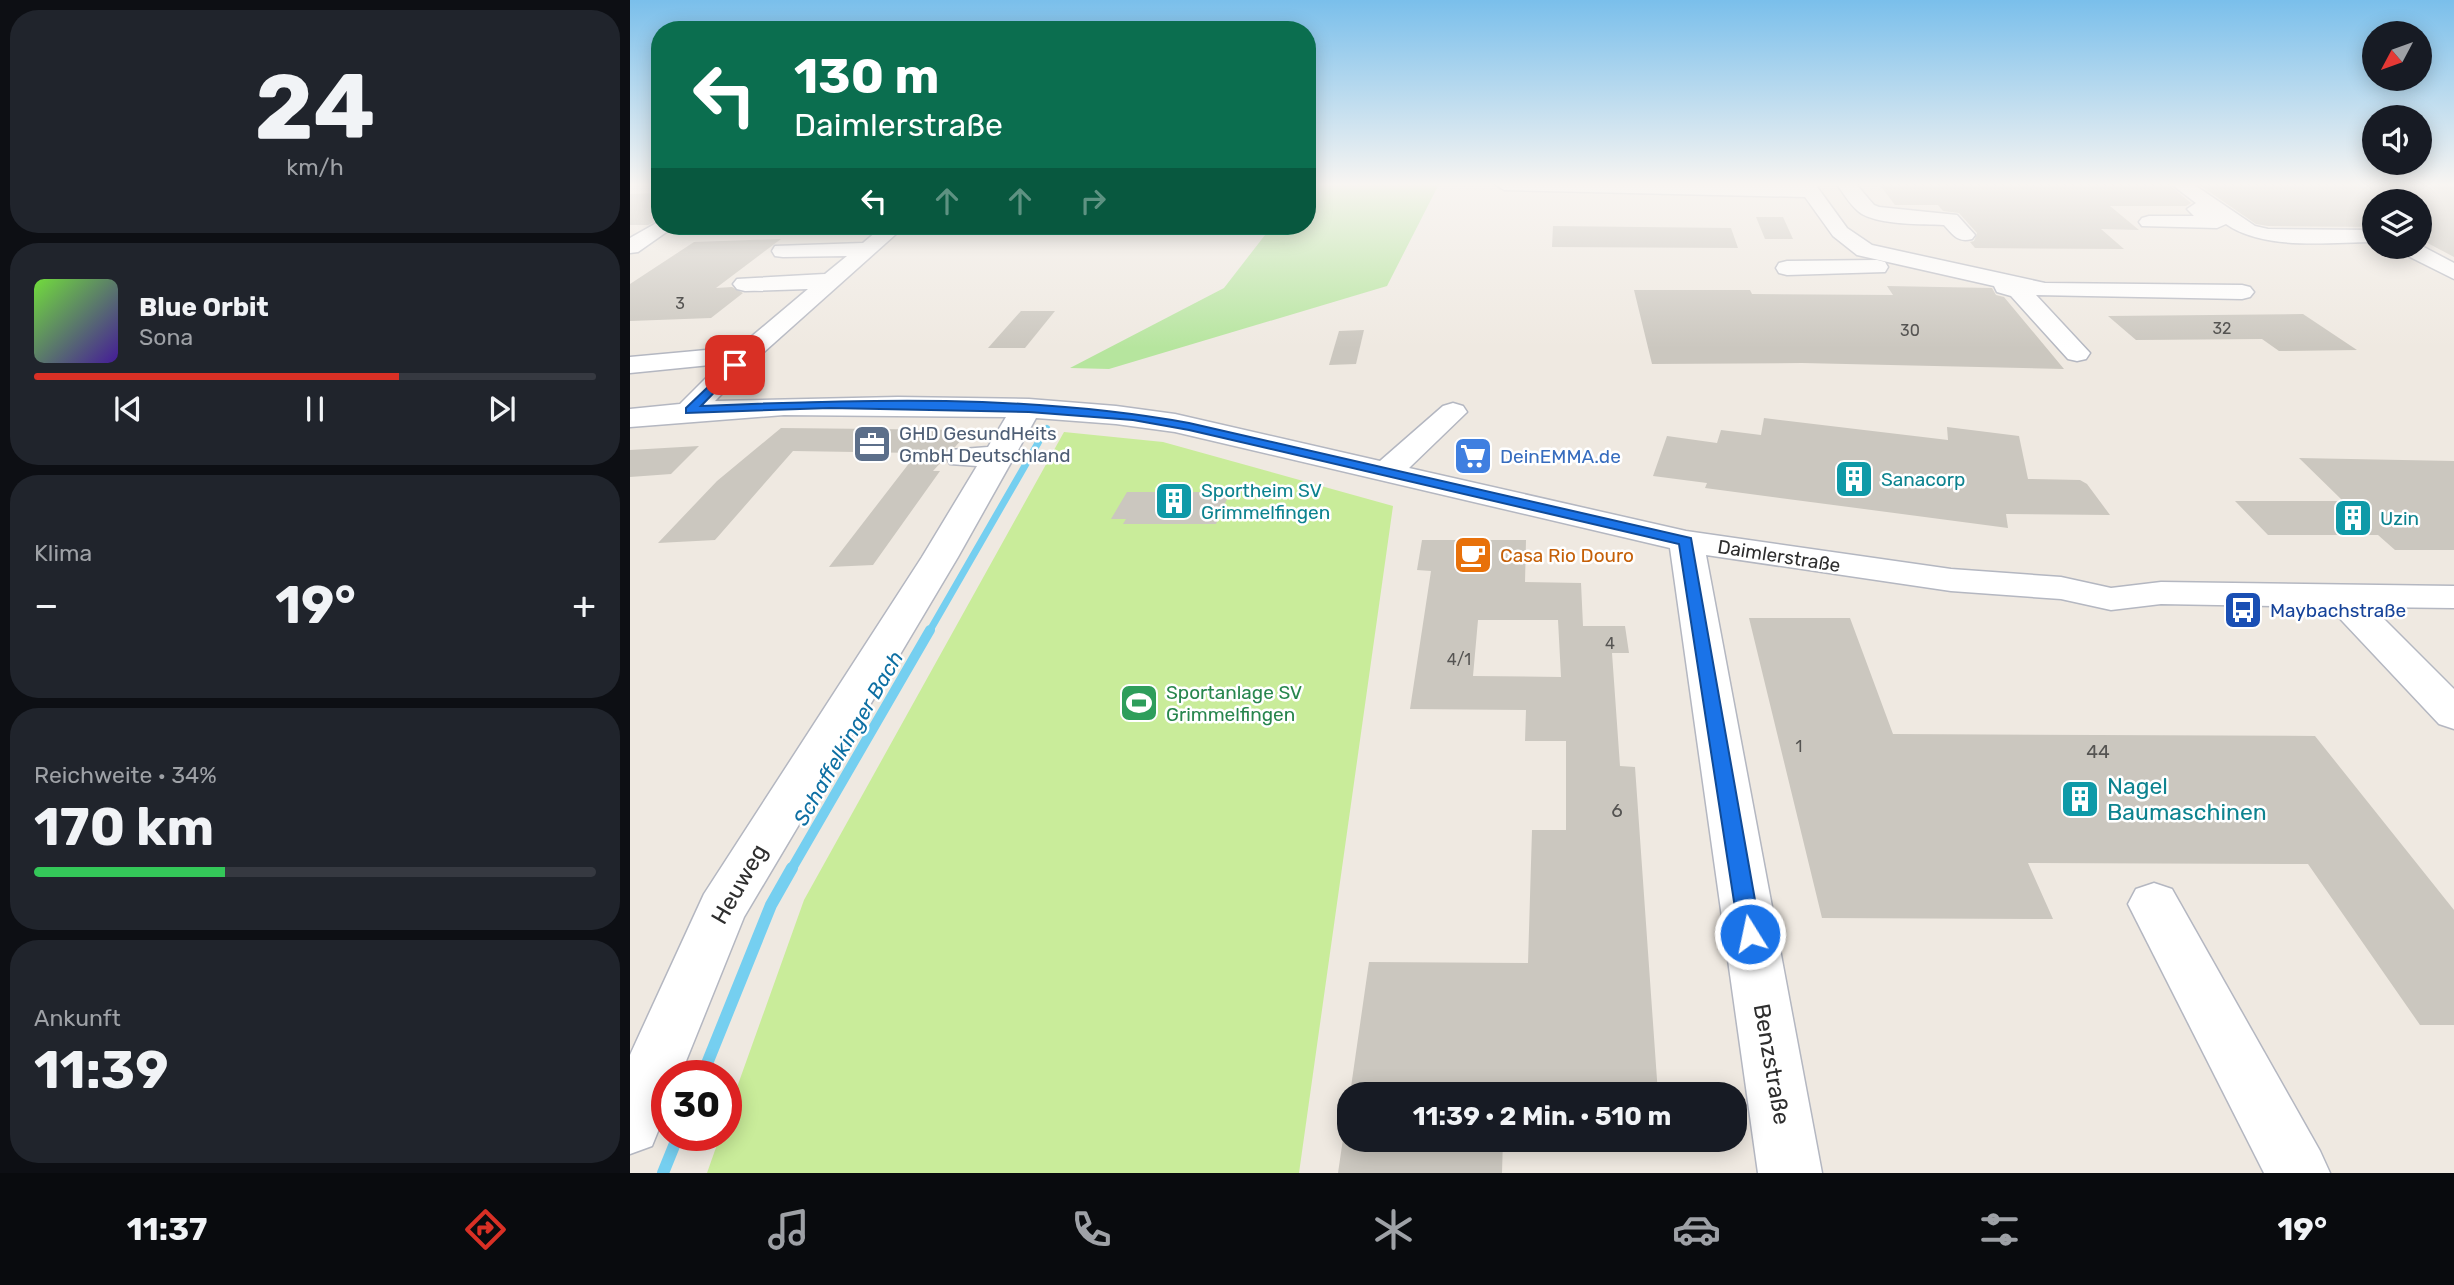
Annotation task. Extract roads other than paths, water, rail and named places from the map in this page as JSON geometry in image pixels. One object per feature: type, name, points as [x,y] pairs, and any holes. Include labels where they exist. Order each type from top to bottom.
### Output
[{"type":"street","points":[[695,405],[746,354],[879,239]]},
{"type":"street","points":[[1848,239],[1871,259],[2012,288],[2028,300],[2077,353]]},
{"type":"street","points":[[783,251],[867,249]]},
{"type":"street","points":[[1787,268],[1871,259],[2045,290],[2242,292]]},
{"type":"street","points":[[2430,259],[2454,272]]},
{"type":"street","points":[[745,284],[830,281]]},
{"type":"street","points":[[630,345],[680,339],[665,362]]},
{"type":"street","points":[[630,366],[746,354]]},
{"type":"street","name":"Daimlerstraße","points":[[630,418],[695,405],[830,404],[1096,412],[1175,423],[1686,541],[1951,580],[2061,588],[2111,598],[2161,593],[2454,597]]},
{"type":"street","name":"Heuweg","points":[[630,1124],[722,909],[940,557],[980,456],[1029,408]]},
{"type":"street","points":[[1397,474],[1453,412]]},
{"type":"street","points":[[1397,474],[1427,457],[1492,471]]},
{"type":"street","name":"Benzstraße","points":[[1686,541],[1790,1173]]},
{"type":"street","points":[[2340,596],[2454,714]]},
{"type":"street","points":[[2154,904],[2298,1173]]},
{"type":"waterway","name":"Schaffelkinger Bach","points":[[1037,445],[1047,428]]},
{"type":"waterway","name":"Schaffelkinger Bach","points":[[929,632],[1038,443]]},
{"type":"waterway","name":"Schaffelkinger Bach","points":[[791,870],[930,630]]},
{"type":"waterway","name":"Schaffelkinger Bach","points":[[708,1060],[771,905],[792,868]]},
{"type":"waterway","name":"Schaffelkinger Bach","points":[[663,1173],[672,1151]]},
{"type":"place","name":"GHD GesundHeits GmbH Deutschland","points":[[872,444]]},
{"type":"place","name":"DeinEMMA.de","points":[[1473,456]]},
{"type":"place","name":"Sanacorp","points":[[1854,479]]},
{"type":"place","name":"Sportheim SV Grimmelfingen","points":[[1174,501]]},
{"type":"place","name":"Uzin","points":[[2353,518]]},
{"type":"place","name":"Casa Rio Douro","points":[[1473,555]]},
{"type":"place","name":"Maybachstraße","points":[[2243,610]]},
{"type":"place","name":"Sportanlage SV Grimmelfingen","points":[[1139,703]]},
{"type":"place","name":"Nagel Baumaschinen","points":[[2080,799]]}]
